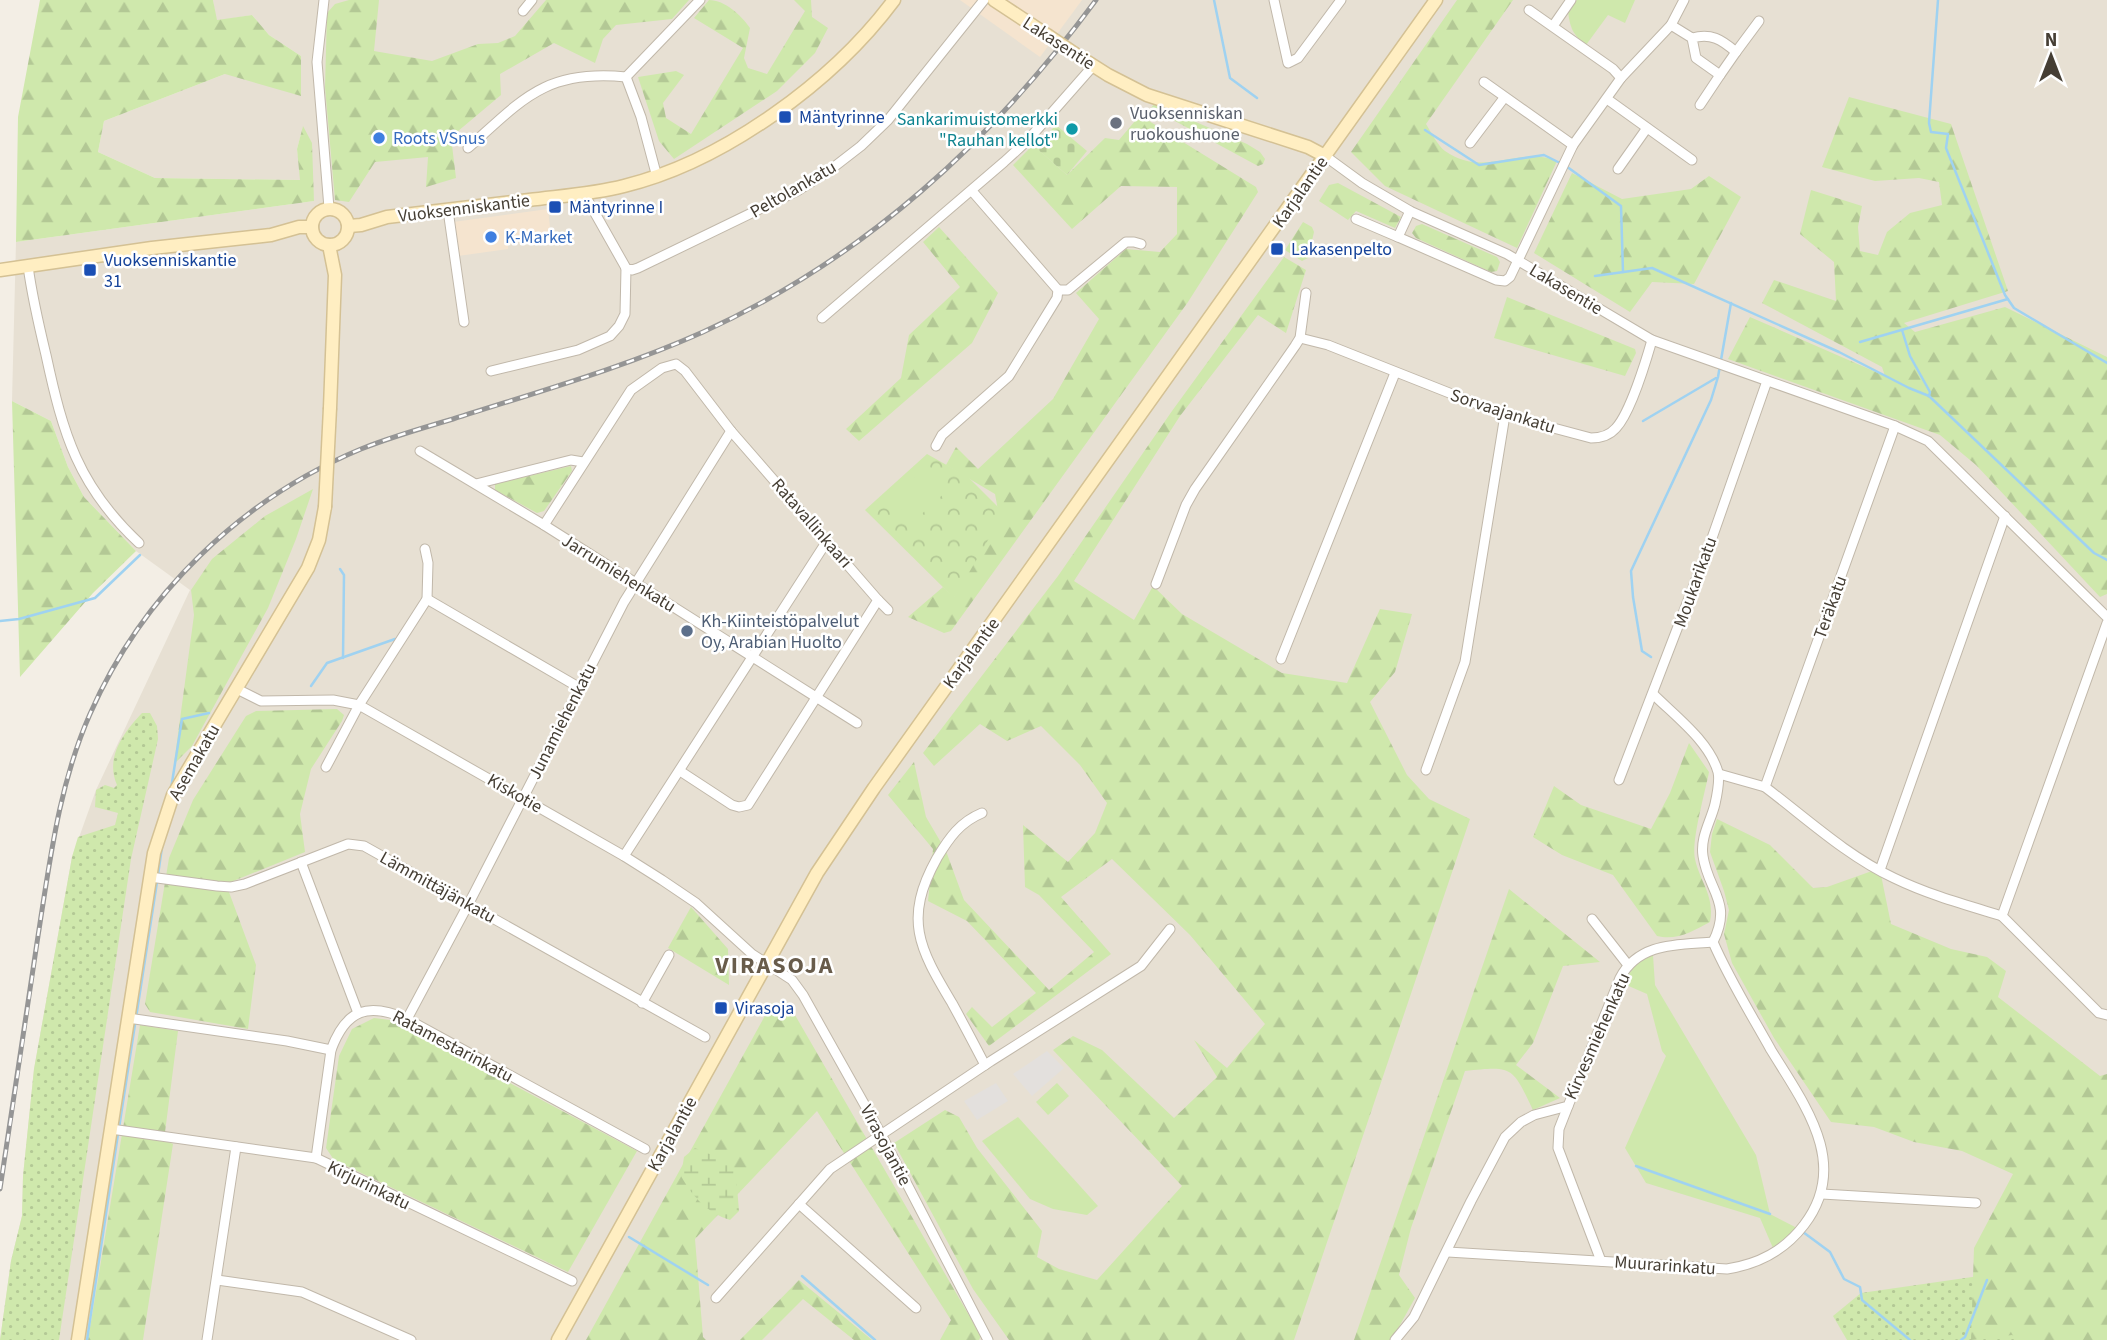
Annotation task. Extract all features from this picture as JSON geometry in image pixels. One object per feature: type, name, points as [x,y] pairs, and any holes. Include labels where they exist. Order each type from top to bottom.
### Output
[{"type":"street","points":[[324,0],[317,62],[329,208]]},
{"type":"street","points":[[523,11],[532,0]]},
{"type":"street","points":[[468,148],[528,95],[543,86],[560,80],[595,75],[626,77],[700,0]]},
{"type":"street","name":"Vuoksenniskantie","points":[[349,226],[387,217],[586,193],[657,177],[701,157],[786,106],[851,50],[894,0]]},
{"type":"street","name":"Peltolankatu","points":[[626,268],[632,271],[797,191],[830,170],[888,120],[984,0]]},
{"type":"street","name":"Lakasentie","points":[[994,0],[1093,66],[1147,95],[1308,147],[1410,211],[1519,261],[1652,340],[1917,435],[1937,448],[2107,617]]},
{"type":"street","points":[[1275,0],[1288,63],[1298,58],[1341,0]]},
{"type":"street","name":"Karjalantie","points":[[558,1340],[817,873],[874,788],[1436,0]]},
{"type":"street","points":[[1553,26],[1571,0]]},
{"type":"street","points":[[1356,219],[1496,280],[1505,281],[1519,261],[1573,145],[1621,78],[1671,25],[1685,0]]},
{"type":"street","points":[[1529,10],[1613,69],[1621,78]]},
{"type":"street","points":[[1700,105],[1759,21]]},
{"type":"street","points":[[1671,25],[1692,38],[1713,36],[1736,52]]},
{"type":"street","points":[[1692,38],[1696,58],[1720,75]]},
{"type":"street","points":[[822,318],[1027,141],[1093,66]]},
{"type":"street","points":[[626,77],[641,117],[657,177]]},
{"type":"street","points":[[1484,82],[1573,145]]},
{"type":"street","points":[[1471,143],[1504,97]]},
{"type":"street","points":[[1607,99],[1692,160]]},
{"type":"street","points":[[1618,169],[1647,128]]},
{"type":"street","points":[[972,191],[1058,290],[1068,290],[1126,242],[1141,244]]},
{"type":"street","points":[[491,371],[578,350],[610,336],[620,326],[625,314],[626,268],[586,193]]},
{"type":"street","points":[[329,208],[341,211],[349,226],[343,240],[330,245],[315,237],[312,227],[317,214],[329,208]]},
{"type":"street","points":[[448,210],[464,322]]},
{"type":"street","points":[[1398,237],[1410,211]]},
{"type":"street","points":[[3,270],[152,248],[271,235],[312,227]]},
{"type":"street","name":"Asemakatu","points":[[78,1340],[154,853],[173,795],[308,568],[318,540],[325,507],[330,408],[335,275],[330,245]]},
{"type":"street","points":[[28,267],[55,400],[75,459],[104,508],[139,543]]},
{"type":"street","points":[[936,446],[942,435],[1009,376],[1051,309],[1058,290]]},
{"type":"street","points":[[1156,584],[1186,505],[1195,489],[1300,338],[1306,293]]},
{"type":"street","name":"Sorvaajankatu","points":[[1300,338],[1328,345],[1505,415],[1591,438],[1607,435],[1618,426],[1628,408],[1652,340]]},
{"type":"street","name":"Ratavallinkaari","points":[[544,526],[631,390],[669,365],[682,367],[731,431],[888,610]]},
{"type":"street","points":[[1281,659],[1395,373]]},
{"type":"street","name":"Moukarikatu","points":[[1619,780],[1767,381]]},
{"type":"street","points":[[1426,770],[1465,662],[1505,415]]},
{"type":"street","name":"Teräkatu","points":[[1765,787],[1895,426]]},
{"type":"street","name":"Junamiehenkatu","points":[[407,1018],[469,904],[634,584],[731,431]]},
{"type":"street","name":"Jarrumiehenkatu","points":[[420,451],[857,723]]},
{"type":"street","points":[[476,484],[571,460],[583,462]]},
{"type":"street","points":[[1880,870],[2005,516]]},
{"type":"street","points":[[624,856],[827,541]]},
{"type":"street","points":[[326,766],[359,705],[427,599],[428,563],[425,550]]},
{"type":"street","points":[[427,599],[580,688]]},
{"type":"street","points":[[680,771],[732,805],[748,805],[878,600]]},
{"type":"street","points":[[2002,916],[2107,623]]},
{"type":"street","name":"Kiskotie","points":[[237,689],[261,701],[333,700],[359,705],[624,856],[696,903],[741,945],[766,963]]},
{"type":"street","points":[[1653,694],[1699,741],[1718,774],[1714,805],[1702,851],[1722,908],[1719,930],[1713,942],[1726,971],[1812,1118],[1822,1148],[1822,1194],[1976,1203]]},
{"type":"street","points":[[1718,774],[1765,787],[1862,860],[1880,870],[1939,897],[2002,916],[2103,1014]]},
{"type":"street","points":[[982,813],[965,821],[956,830],[927,876],[920,897],[919,922],[922,951],[985,1065]]},
{"type":"street","name":"Lämmittäjänkatu","points":[[150,877],[231,887],[355,843],[705,1037]]},
{"type":"street","points":[[301,862],[358,1013],[341,1029],[331,1050],[316,1158]]},
{"type":"street","points":[[1592,919],[1628,965]]},
{"type":"street","points":[[716,1298],[830,1169],[1140,966],[1170,929]]},
{"type":"street","name":"Kirvesmiehenkatu","points":[[1398,1340],[1414,1317],[1505,1137],[1521,1122],[1534,1115],[1568,1106],[1620,978],[1628,965],[1638,956],[1657,947],[1713,942]]},
{"type":"street","points":[[642,1003],[669,955]]},
{"type":"street","name":"Virasojantie","points":[[766,963],[792,980],[803,995],[881,1134],[988,1340]]},
{"type":"street","name":"Ratamestarinkatu","points":[[358,1013],[382,1009],[407,1018],[645,1149]]},
{"type":"street","points":[[128,1018],[331,1050]]},
{"type":"street","points":[[1568,1106],[1559,1129],[1558,1148],[1601,1261]]},
{"type":"street","name":"Kirjurinkatu","points":[[111,1129],[316,1158],[572,1281]]},
{"type":"street","points":[[207,1340],[236,1147]]},
{"type":"street","name":"Muurarinkatu","points":[[1448,1252],[1712,1269],[1743,1267],[1787,1244],[1808,1220],[1822,1194]]},
{"type":"street","points":[[799,1204],[916,1308]]},
{"type":"street","points":[[217,1280],[303,1292],[411,1340]]},
{"type":"shaded area","points":[[213,0],[2107,0],[2107,1340],[0,1340],[11,1261],[22,1216],[23,1176],[34,1069],[72,857],[96,790],[190,590],[136,551],[84,497],[68,467],[51,421],[12,401],[16,242],[314,201],[303,127],[297,149],[301,180],[155,178],[98,152],[104,121],[225,74],[301,56],[269,35],[252,15],[216,21]]},
{"type":"shaded area","points":[[960,0],[1082,0],[1040,57]]},
{"type":"shaded area","points":[[548,209],[551,236],[508,244],[508,249],[458,256],[453,222]]},
{"type":"shaded area","points":[[1047,1051],[1064,1068],[1032,1096],[1013,1074]]},
{"type":"shaded area","points":[[996,1083],[1008,1101],[977,1120],[964,1101]]},
{"type":"green space","points":[[40,0],[213,0],[217,20],[252,15],[269,35],[301,56],[301,96],[225,74],[104,121],[98,152],[155,178],[300,180],[297,149],[303,126],[312,143],[314,201],[16,242],[18,117]]},
{"type":"green space","points":[[349,0],[379,0],[374,51],[432,61],[478,44],[498,43],[515,36],[546,0],[689,0],[672,19],[616,25],[603,39],[595,63],[554,43],[500,74],[501,95],[451,137],[456,178],[426,187],[428,157],[375,162],[349,202],[335,200],[325,87],[327,13],[335,4]]},
{"type":"green space","points":[[709,0],[727,5],[750,28],[744,58],[748,68],[767,74],[805,11],[794,0],[811,0],[812,17],[828,28],[815,53],[777,91],[674,159],[659,141],[638,77],[676,71],[684,75],[663,103],[666,118],[691,134],[743,48],[694,18]]},
{"type":"green space","points":[[1457,0],[1513,0],[1426,124],[1435,139],[1445,151],[1460,159],[1474,162],[1529,157],[1557,161],[1517,248],[1385,186],[1351,152]]},
{"type":"green space","points":[[1577,0],[1635,0],[1625,23],[1608,15],[1586,45],[1575,34],[1570,22],[1568,11]]},
{"type":"green space","points":[[1849,97],[1951,124],[2008,291],[1904,323],[1915,332],[2005,307],[2107,357],[2107,594],[2100,597],[1976,465],[1940,435],[1728,359],[1750,317],[1885,376],[1882,367],[1762,303],[1774,280],[1836,301],[1834,262],[1800,234],[1811,190],[1862,206],[1858,227],[1860,251],[1878,255],[1887,232],[1910,213],[1942,205],[1939,182],[1919,178],[1875,181],[1822,167]]},
{"type":"green space","points":[[1154,104],[1247,144],[1260,152],[1265,159],[1263,164],[1258,166],[1151,108]]},
{"type":"green space","points":[[1144,118],[1256,187],[1258,192],[1188,302],[951,631],[944,633],[908,617],[943,587],[954,597],[999,516],[995,494],[946,465],[956,447],[978,469],[1053,399],[1099,319],[1076,293],[1126,249],[1160,252],[1177,234],[1177,187],[1121,186],[1072,229],[1013,165],[1033,145],[1067,175],[1105,138],[1119,140],[1135,121]]},
{"type":"green space","points":[[1056,125],[1087,151],[1067,175],[1035,147]]},
{"type":"green space","points":[[1572,173],[1622,199],[1691,189],[1709,176],[1741,197],[1694,284],[1652,282],[1630,312],[1534,253]]},
{"type":"green space","points":[[1338,183],[1401,217],[1395,228],[1356,211],[1348,220],[1319,201],[1329,185]]},
{"type":"green space","points":[[1303,222],[1312,227],[1314,232],[1308,258],[1302,261],[1285,250]]},
{"type":"green space","points":[[1422,224],[1497,257],[1500,262],[1497,271],[1491,272],[1416,238],[1412,233],[1416,226]]},
{"type":"green space","points":[[939,227],[998,293],[972,343],[859,441],[846,429],[901,378],[909,335],[960,287],[923,242]]},
{"type":"green space","points":[[1284,257],[1306,270],[1286,333],[1258,315],[1180,416],[1074,581],[1134,620],[1153,586],[1182,614],[1282,673],[1347,683],[1380,609],[1412,614],[1395,672],[1370,702],[1407,775],[1429,799],[1470,819],[1294,1340],[1009,1340],[973,1289],[894,1143],[945,1110],[959,1117],[977,1148],[1042,1231],[1037,1257],[1059,1269],[1097,1280],[1182,1186],[1053,1050],[1073,1036],[1102,1050],[1174,1118],[1217,1077],[1194,1040],[1227,1068],[1265,1024],[1190,935],[1112,859],[1061,897],[1111,954],[989,1046],[966,1014],[972,1007],[992,1027],[1036,993],[967,921],[928,901],[933,849],[888,795],[914,762],[926,817],[946,851],[964,900],[1049,990],[1094,952],[1039,895],[1025,887],[1023,825],[1068,862],[1095,833],[1107,803],[1080,765],[1041,726],[1007,741],[980,724],[934,766],[923,753],[1058,576],[1172,411]]},
{"type":"green space","points":[[1507,297],[1635,349],[1636,353],[1625,376],[1494,338]]},
{"type":"green space","points":[[12,401],[51,421],[68,467],[84,497],[136,551],[93,593],[20,677]]},
{"type":"green space","points":[[927,454],[968,477],[1004,513],[954,598],[865,510]]},
{"type":"green space","points":[[928,465],[950,488],[913,522],[891,498]]},
{"type":"green space","points":[[571,466],[572,471],[544,511],[537,513],[495,490],[495,484]]},
{"type":"green space","points":[[313,489],[268,608],[192,746],[174,764],[194,615],[191,590],[212,559],[265,516]]},
{"type":"green space","points":[[337,709],[344,715],[342,721],[311,769],[300,814],[305,852],[226,884],[256,965],[248,1029],[150,1012],[145,1004],[169,858],[193,800],[246,716],[256,711]]},
{"type":"green space","points":[[142,713],[150,713],[157,726],[158,739],[131,859],[59,1340],[0,1340],[11,1261],[22,1216],[23,1176],[34,1069],[72,857],[78,837],[115,825],[118,813],[95,807],[96,790],[105,785],[114,788],[117,785],[113,765],[118,746]]},
{"type":"green space","points":[[1689,743],[1709,772],[1694,851],[1697,867],[1709,897],[1710,922],[1685,934],[1657,936],[1613,875],[1562,855],[1533,837],[1554,786],[1581,805],[1651,829],[1670,793]]},
{"type":"green space","points":[[1717,819],[1770,845],[1813,888],[1827,887],[1872,871],[1881,875],[1891,924],[1951,949],[1987,957],[2006,971],[1998,997],[2100,1076],[2107,1074],[2107,1340],[2023,1340],[2012,1335],[1971,1340],[1974,1248],[2013,1174],[1962,1151],[1914,1142],[1874,1127],[1831,1122],[1774,1038],[1732,963],[1724,934],[1729,910],[1710,852]]},
{"type":"green space","points":[[1509,889],[1600,962],[1563,966],[1533,1043],[1516,1065],[1560,1098],[1533,1110],[1515,1077],[1509,1072],[1493,1069],[1465,1071],[1411,1228],[1399,1275],[1415,1298],[1395,1334],[1400,1340],[1354,1340]]},
{"type":"green space","points":[[691,907],[728,949],[729,985],[668,948]]},
{"type":"green space","points":[[1653,955],[1655,985],[1756,1155],[1770,1214],[1797,1228],[1773,1248],[1760,1218],[1646,1183],[1625,1148],[1666,1056],[1662,1051],[1647,994],[1624,984],[1639,962]]},
{"type":"green space","points":[[772,1003],[788,1003],[981,1336],[979,1340],[940,1340],[951,1320],[817,1111],[695,1239],[703,1337],[706,1340],[586,1340]]},
{"type":"green space","points":[[374,1018],[390,1020],[409,1029],[637,1151],[568,1272],[334,1160],[326,1148],[339,1056],[352,1029]]},
{"type":"green space","points":[[140,1025],[178,1031],[164,1140],[173,1144],[143,1340],[88,1340]]},
{"type":"green space","points":[[1057,1083],[1069,1096],[1048,1115],[1036,1102]]},
{"type":"green space","points":[[1018,1117],[1098,1206],[1087,1215],[1053,1209],[1030,1199],[982,1141]]},
{"type":"green space","points":[[695,1148],[729,1162],[736,1175],[739,1211],[730,1220],[701,1203],[681,1176],[684,1157]]},
{"type":"green space","points":[[1993,1274],[2107,1340],[1847,1340],[1833,1316],[1861,1293]]},
{"type":"green space","points":[[799,1280],[872,1340],[854,1340],[803,1299],[762,1340],[740,1340]]},
{"type":"waterway","points":[[1214,0],[1230,78],[1257,98]]},
{"type":"waterway","points":[[1938,0],[1929,123],[1931,132],[1948,134],[1946,148],[2005,295],[2014,308],[2107,363]]},
{"type":"waterway","points":[[1425,130],[1479,165],[1544,155],[1560,163]]},
{"type":"waterway","points":[[1566,166],[1621,206],[1623,272]]},
{"type":"waterway","points":[[1595,276],[1652,268],[1839,352],[1929,396],[2094,553],[2107,560]]},
{"type":"waterway","points":[[1860,342],[2008,299]]},
{"type":"waterway","points":[[1651,657],[1642,651],[1631,571],[1711,400],[1718,377],[1731,303]]},
{"type":"waterway","points":[[1902,330],[1910,356],[1930,392],[1929,396]]},
{"type":"waterway","points":[[1643,421],[1716,378]]},
{"type":"waterway","points":[[0,621],[19,619],[95,598],[140,555]]},
{"type":"waterway","points":[[340,569],[344,575],[343,658]]},
{"type":"waterway","points":[[311,686],[327,663],[395,639]]},
{"type":"waterway","points":[[171,789],[182,719],[209,713]]},
{"type":"waterway","points":[[158,875],[162,847]]},
{"type":"waterway","points":[[119,1128],[157,882]]},
{"type":"waterway","points":[[87,1340],[118,1134]]},
{"type":"waterway","points":[[1636,1166],[1770,1214]]},
{"type":"waterway","points":[[1803,1232],[1830,1252],[1844,1279],[1860,1287],[1862,1300],[1910,1340]]},
{"type":"waterway","points":[[629,1237],[708,1285]]},
{"type":"waterway","points":[[802,1276],[875,1340]]},
{"type":"waterway","points":[[1961,1340],[1965,1337],[1987,1280]]},
{"type":"railway","points":[[0,1189],[52,851],[70,768],[90,714],[112,670],[137,629],[167,591],[236,523],[317,470],[361,449],[580,379],[673,345],[762,302],[818,269],[921,192],[968,148],[1056,52],[1096,0]]},
{"type":"place","name":"Mäntyrinne","points":[[785,117]]},
{"type":"place","name":"Vuoksenniskan ruokoushuone","points":[[1116,123]]},
{"type":"place","name":"Sankarimuistomerkki \"Rauhan kellot\"","points":[[1072,129]]},
{"type":"place","name":"Roots VSnus","points":[[379,138]]},
{"type":"place","name":"Mäntyrinne I","points":[[555,207]]},
{"type":"place","name":"K-Market","points":[[491,237]]},
{"type":"place","name":"Lakasenpelto","points":[[1277,249]]},
{"type":"place","name":"Vuoksenniskantie 31","points":[[90,270]]},
{"type":"place","name":"Kh-Kiinteistöpalvelut Oy, Arabian Huolto","points":[[687,631]]},
{"type":"place","name":"Virasoja","points":[[721,1008]]},
{"type":"district","name":"VIRASOJA","points":[[775,965]]}]
